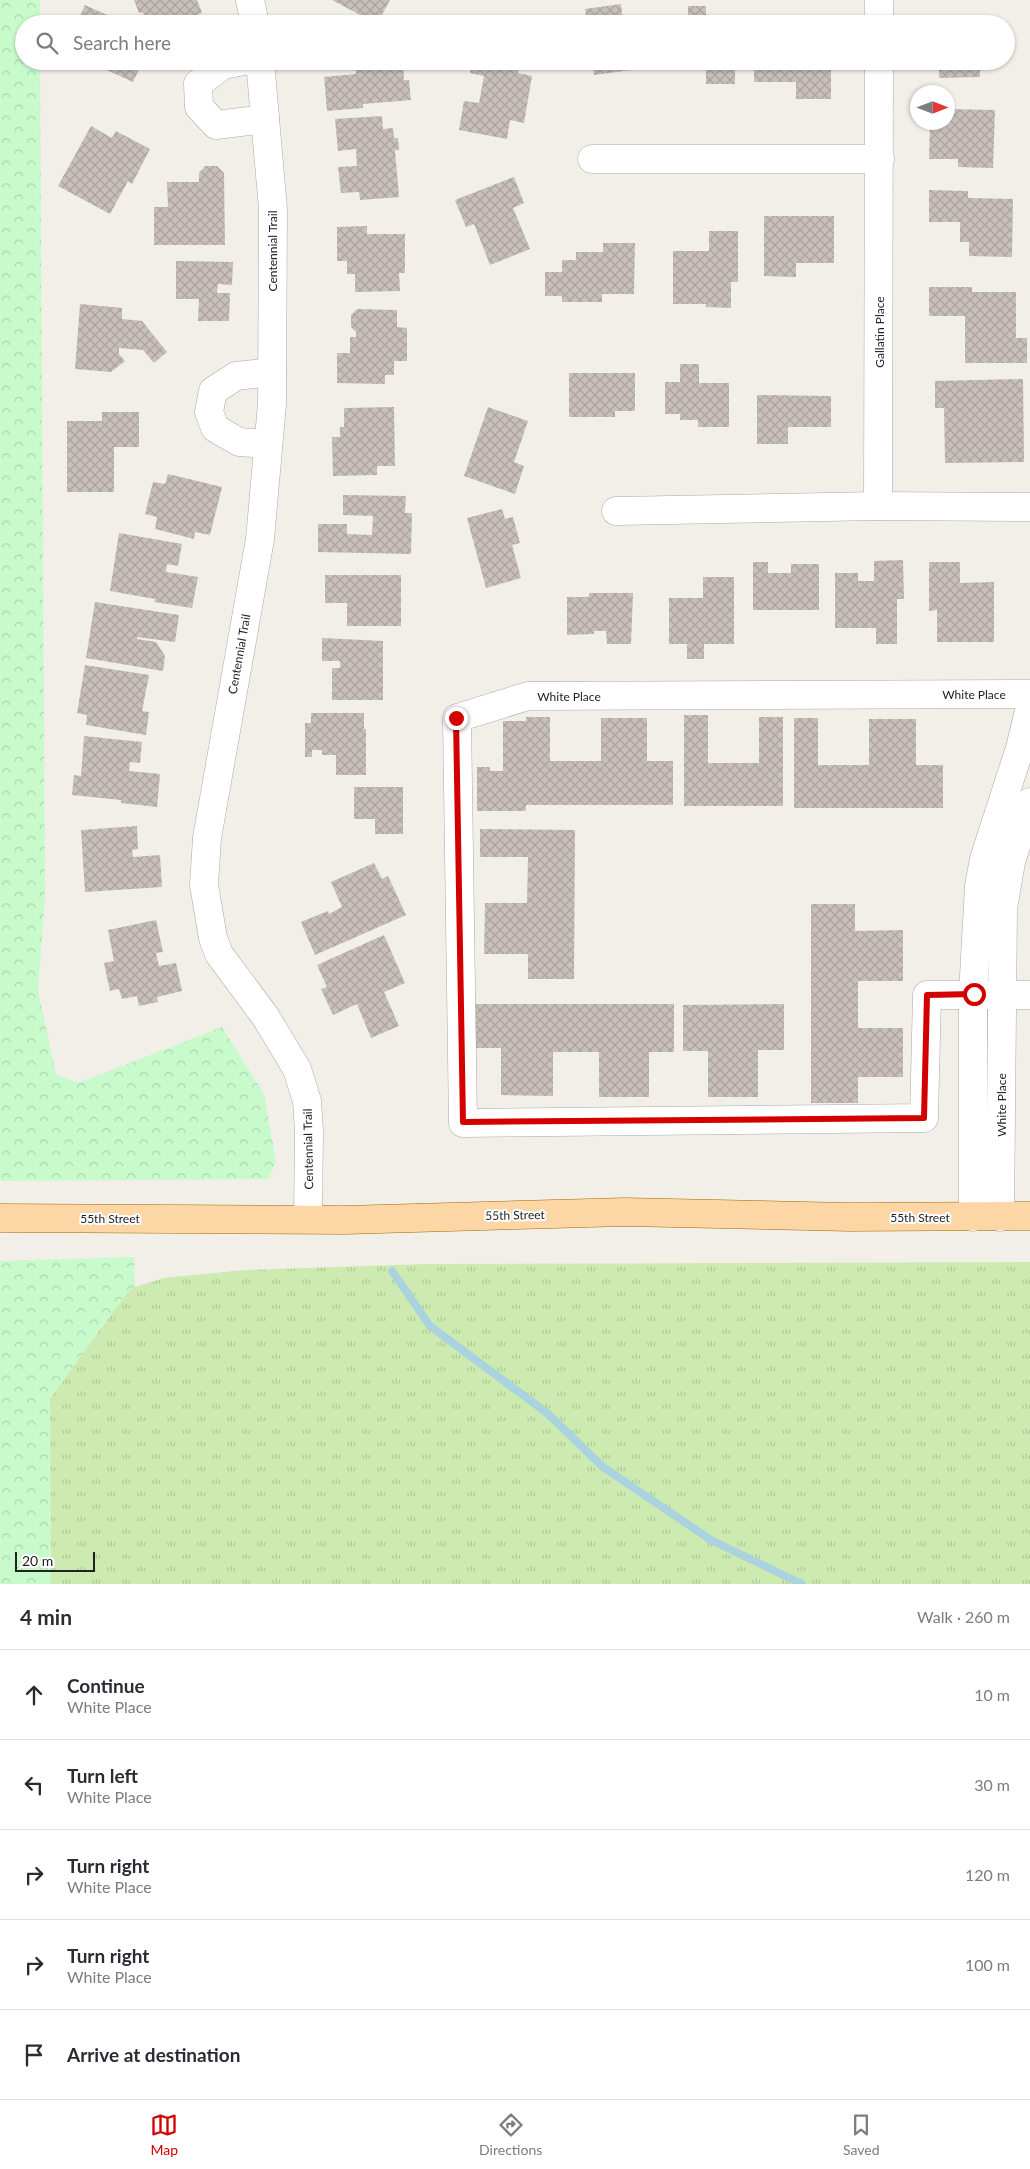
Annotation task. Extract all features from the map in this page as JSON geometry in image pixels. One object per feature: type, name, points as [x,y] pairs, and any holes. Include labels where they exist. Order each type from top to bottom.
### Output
[{"type":"main road","name":"55th Street","points":[[0,1218],[308,1219],[625,1212],[849,1218],[1030,1216]]},
{"type":"street","points":[[250,0],[253,15]]},
{"type":"street","points":[[879,0],[879,15]]},
{"type":"street","points":[[216,70],[198,84],[199,107],[216,125],[265,119]]},
{"type":"street","name":"Centennial Trail","points":[[261,70],[273,209],[272,372],[268,444],[260,538],[207,838],[204,885],[213,938],[219,954],[265,1016],[297,1069],[306,1101],[309,1130],[308,1219]]},
{"type":"street","name":"Gallatin Place","points":[[878,506],[879,70]]},
{"type":"street","points":[[592,159],[880,159]]},
{"type":"street","points":[[268,444],[239,442],[215,428],[209,412],[213,391],[236,376],[272,372]]},
{"type":"street","points":[[616,511],[878,506],[1030,507]]},
{"type":"street","name":"White Place","points":[[1001,993],[927,995],[924,1118],[463,1122],[456,718],[528,696],[1030,694]]},
{"type":"street","points":[[987,1217],[974,994],[978,895],[984,859],[1020,748],[1030,706]]},
{"type":"street","name":"White Place","points":[[987,1217],[1001,993],[1005,892],[1011,862],[1030,802]]},
{"type":"street","points":[[1001,993],[1030,995]]},
{"type":"green space","points":[[0,0],[40,0],[40,15],[15,15],[15,70],[40,70],[45,896],[38,990],[56,1074],[78,1083],[222,1027],[264,1094],[276,1162],[268,1179],[0,1181]]},
{"type":"green space","points":[[134,1257],[135,1287],[125,1295],[50,1399],[51,1584],[0,1584],[0,1261]]},
{"type":"green space","points":[[1030,1262],[1030,1584],[51,1584],[50,1399],[125,1295],[135,1287],[164,1278],[245,1270],[426,1264]]},
{"type":"building","points":[[134,0],[197,0],[202,13],[197,15],[144,15],[143,12],[139,13]]},
{"type":"building","points":[[332,0],[390,0],[382,15],[360,15]]},
{"type":"building","points":[[621,4],[622,15],[586,15],[585,9]]},
{"type":"building","points":[[85,5],[107,15],[80,15]]},
{"type":"building","points":[[688,6],[706,6],[706,15],[688,15]]},
{"type":"building","points":[[107,70],[139,70],[133,82]]},
{"type":"building","points":[[356,70],[403,70],[404,80],[409,80],[411,100],[363,104],[363,108],[327,111],[324,77],[356,74]]},
{"type":"building","points":[[470,70],[518,70],[518,73],[532,76],[524,123],[510,120],[507,139],[459,130],[464,101],[479,103],[484,76],[470,73]]},
{"type":"building","points":[[593,70],[631,70],[594,75]]},
{"type":"building","points":[[706,70],[735,70],[735,84],[706,84]]},
{"type":"building","points":[[754,70],[831,70],[831,99],[796,99],[796,82],[754,82]]},
{"type":"building","points":[[939,70],[980,70],[980,77],[939,78]]},
{"type":"building","points":[[955,109],[995,110],[993,168],[958,167],[958,159],[929,159],[930,130],[955,130]]},
{"type":"building","points":[[382,116],[383,129],[393,128],[394,138],[398,138],[399,150],[395,150],[399,197],[360,200],[359,192],[341,193],[338,167],[357,166],[356,149],[338,151],[335,119]]},
{"type":"building","points":[[91,126],[112,138],[116,131],[150,149],[132,184],[128,181],[110,214],[58,186]]},
{"type":"building","points":[[205,166],[217,166],[224,173],[225,245],[154,245],[154,207],[168,207],[167,182],[199,182],[199,173]]},
{"type":"building","points":[[514,177],[524,203],[513,208],[530,249],[490,265],[474,224],[466,227],[455,200]]},
{"type":"building","points":[[929,190],[968,191],[968,198],[1013,199],[1012,257],[969,256],[969,242],[960,242],[960,222],[929,222]]},
{"type":"building","points":[[764,216],[834,216],[834,263],[796,263],[796,277],[764,276]]},
{"type":"building","points":[[367,226],[367,234],[405,234],[405,273],[399,273],[400,291],[355,292],[355,274],[347,274],[347,261],[337,261],[337,227]]},
{"type":"building","points":[[709,231],[738,231],[738,282],[731,282],[731,308],[706,307],[706,304],[673,304],[673,251],[709,251]]},
{"type":"building","points":[[603,243],[635,243],[634,294],[602,294],[602,302],[562,302],[562,296],[545,296],[545,272],[562,272],[562,260],[576,260],[576,252],[603,252]]},
{"type":"building","points":[[176,261],[233,262],[232,285],[218,284],[217,293],[230,293],[229,321],[198,321],[199,299],[176,299]]},
{"type":"building","points":[[929,287],[972,287],[972,292],[1016,292],[1016,338],[1027,338],[1027,363],[965,363],[965,316],[929,316]]},
{"type":"building","points":[[80,304],[122,308],[122,319],[142,321],[167,352],[154,363],[143,350],[119,348],[119,354],[125,361],[111,372],[75,369]]},
{"type":"building","points":[[357,309],[397,310],[397,327],[407,328],[407,361],[394,361],[394,375],[385,375],[385,384],[337,383],[337,353],[350,353],[350,337],[356,337],[356,332],[351,327],[351,315]]},
{"type":"building","points":[[680,364],[699,364],[699,383],[729,383],[729,427],[698,427],[698,420],[680,420],[680,414],[665,414],[665,382],[680,382]]},
{"type":"building","points":[[569,373],[635,373],[635,411],[615,411],[615,417],[569,417]]},
{"type":"building","points":[[1023,379],[1024,462],[945,463],[944,408],[935,408],[935,381]]},
{"type":"building","points":[[757,395],[831,396],[831,427],[788,427],[788,444],[757,444]]},
{"type":"building","points":[[394,407],[395,466],[377,466],[377,475],[333,476],[332,437],[340,437],[340,427],[344,427],[344,408]]},
{"type":"building","points":[[488,407],[528,421],[514,462],[524,466],[515,494],[464,476]]},
{"type":"building","points":[[102,412],[139,412],[139,447],[114,447],[114,492],[67,492],[67,421],[102,421]]},
{"type":"building","points":[[168,474],[222,487],[210,535],[195,532],[194,539],[155,529],[157,517],[145,514],[153,482],[165,484]]},
{"type":"building","points":[[343,495],[406,496],[405,513],[412,513],[411,554],[318,552],[318,524],[347,524],[347,534],[372,535],[373,516],[343,515]]},
{"type":"building","points":[[502,509],[505,519],[513,517],[520,543],[512,545],[521,578],[486,588],[467,518]]},
{"type":"building","points":[[119,533],[182,544],[178,566],[167,564],[166,572],[198,577],[192,608],[154,602],[155,599],[110,591]]},
{"type":"building","points":[[903,560],[904,599],[897,599],[897,644],[876,644],[876,628],[835,628],[835,573],[858,573],[858,581],[874,581],[874,561]]},
{"type":"building","points":[[753,562],[768,562],[768,573],[791,573],[791,564],[819,564],[819,610],[753,610]]},
{"type":"building","points":[[929,562],[960,562],[960,583],[994,582],[994,642],[937,642],[937,610],[929,611]]},
{"type":"building","points":[[325,575],[401,575],[401,626],[347,626],[347,603],[325,603]]},
{"type":"building","points":[[703,577],[734,577],[734,644],[704,644],[704,659],[687,659],[687,644],[669,644],[669,598],[703,598]]},
{"type":"building","points":[[589,593],[633,593],[631,644],[607,644],[606,631],[594,631],[594,634],[567,635],[567,597],[589,597]]},
{"type":"building","points":[[95,602],[179,615],[175,642],[137,637],[137,639],[156,642],[165,656],[163,671],[86,658]]},
{"type":"building","points":[[322,638],[383,641],[383,700],[332,700],[332,668],[340,668],[340,661],[322,661]]},
{"type":"building","points":[[85,665],[149,675],[142,711],[149,712],[146,735],[86,725],[87,715],[77,713]]},
{"type":"building","points":[[311,713],[364,713],[366,775],[336,775],[336,755],[322,755],[322,750],[312,750],[312,757],[305,757],[305,723],[311,723]]},
{"type":"building","points":[[684,715],[708,715],[708,763],[759,763],[759,717],[783,717],[783,806],[684,806]]},
{"type":"building","points":[[526,717],[550,717],[550,761],[601,761],[601,718],[647,718],[647,761],[673,761],[673,805],[526,805],[526,811],[477,811],[477,767],[490,767],[490,771],[503,771],[503,721],[526,721]]},
{"type":"building","points":[[794,718],[818,718],[818,765],[869,765],[869,719],[916,719],[916,765],[943,765],[943,808],[794,808]]},
{"type":"building","points":[[84,736],[142,742],[140,763],[130,762],[129,771],[160,774],[157,807],[121,803],[121,800],[72,795],[74,775],[81,776]]},
{"type":"building","points":[[354,787],[403,787],[403,834],[375,834],[375,819],[354,819]]},
{"type":"building","points":[[137,826],[138,849],[132,850],[133,857],[160,855],[162,887],[85,892],[81,830]]},
{"type":"building","points":[[480,829],[575,830],[574,979],[528,979],[528,954],[484,954],[485,903],[527,903],[528,857],[480,857]]},
{"type":"building","points":[[374,863],[382,879],[388,876],[406,915],[315,955],[301,922],[328,911],[329,914],[342,907],[331,882]]},
{"type":"building","points":[[811,904],[855,904],[855,931],[903,930],[903,981],[858,981],[858,1028],[903,1028],[903,1077],[858,1077],[858,1103],[811,1103]]},
{"type":"building","points":[[156,920],[163,952],[156,953],[159,966],[176,963],[182,991],[157,997],[158,1002],[139,1006],[137,996],[122,999],[119,989],[110,991],[104,963],[114,961],[108,930]]},
{"type":"building","points":[[384,935],[405,983],[384,992],[399,1026],[371,1038],[357,1004],[333,1015],[321,989],[327,987],[317,965]]},
{"type":"building","points":[[474,1004],[674,1004],[674,1052],[649,1052],[649,1097],[599,1097],[599,1052],[553,1052],[553,1096],[501,1095],[501,1048],[474,1048]]},
{"type":"building","points":[[784,1004],[784,1050],[758,1050],[758,1097],[708,1097],[708,1051],[683,1051],[683,1005]]},
{"type":"waterway","points":[[392,1271],[430,1326],[547,1413],[603,1467],[711,1540],[802,1584]]},
{"type":"route","points":[[456,718],[463,1122],[924,1118],[927,995],[974,994]]}]
